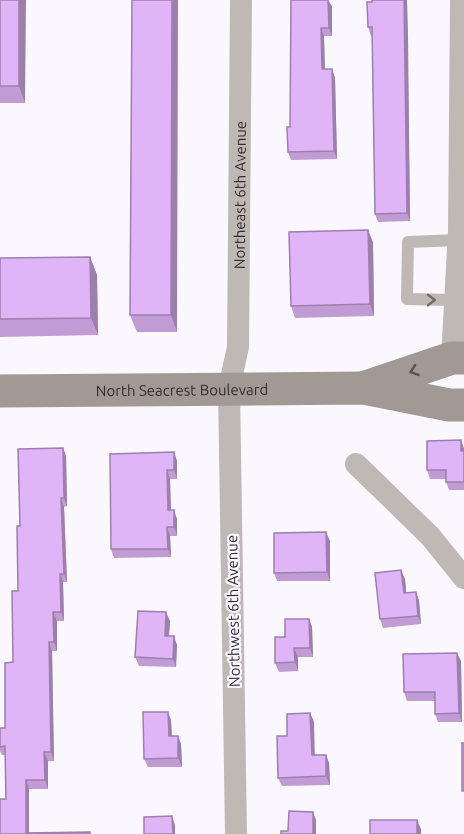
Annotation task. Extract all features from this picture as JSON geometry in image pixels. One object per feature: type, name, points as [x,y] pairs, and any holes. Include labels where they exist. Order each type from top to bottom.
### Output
[{"type":"street","name":"Northeast 6th Avenue","points":[[229,388],[238,347],[241,0]]},
{"type":"street","points":[[458,358],[455,300],[459,240],[462,96],[461,0]]},
{"type":"street","name":"North Seacrest Boulevard","points":[[364,388],[458,358]]},
{"type":"street","name":"Northwest 6th Avenue","points":[[229,388],[236,834]]},
{"type":"street","name":"North Seacrest Boulevard","points":[[0,391],[364,388],[449,405],[464,405]]},
{"type":"street","points":[[356,465],[430,536],[464,579]]},
{"type":"lane","points":[[455,300],[407,299],[408,242],[459,240]]},
{"type":"building","points":[[0,0],[19,0],[19,86],[0,86]]},
{"type":"building","points":[[132,0],[172,0],[171,315],[130,315]]},
{"type":"building","points":[[291,0],[328,0],[329,28],[321,28],[322,69],[332,69],[334,151],[288,152]]},
{"type":"building","points":[[372,0],[404,0],[407,213],[375,214],[372,27],[368,27],[367,2],[372,2]]},
{"type":"building","points":[[368,230],[370,304],[291,306],[289,232]]},
{"type":"building","points":[[90,257],[91,318],[0,319],[0,258]]},
{"type":"building","points":[[461,440],[461,451],[464,451],[464,482],[446,482],[446,470],[427,470],[427,441]]},
{"type":"building","points":[[63,448],[64,498],[61,498],[64,574],[60,574],[61,612],[53,612],[54,642],[49,642],[51,752],[44,752],[45,780],[26,780],[26,833],[90,832],[90,834],[0,834],[0,799],[6,799],[5,746],[0,747],[0,728],[5,728],[5,663],[13,662],[12,591],[18,591],[17,526],[20,526],[18,449]]},
{"type":"building","points":[[174,452],[174,470],[167,470],[168,510],[174,510],[174,527],[167,527],[168,549],[111,549],[110,454]]},
{"type":"building","points":[[326,532],[327,572],[274,573],[274,533]]},
{"type":"building","points":[[401,570],[404,593],[416,592],[418,616],[380,619],[375,573]]},
{"type":"building","points":[[138,611],[166,612],[165,636],[174,636],[173,659],[135,657]]},
{"type":"building","points":[[285,619],[309,619],[310,648],[294,648],[295,662],[275,663],[275,637],[285,637]]},
{"type":"building","points":[[457,653],[459,713],[435,714],[435,692],[404,692],[403,654]]},
{"type":"building","points":[[143,712],[168,712],[169,736],[178,736],[178,758],[144,759]]},
{"type":"building","points":[[310,713],[312,755],[326,755],[326,776],[278,778],[277,736],[287,736],[287,714]]},
{"type":"building","points":[[462,743],[464,743],[464,791],[462,791]]},
{"type":"building","points":[[289,811],[313,812],[313,834],[281,834],[281,831],[288,831]]},
{"type":"building","points":[[172,816],[173,834],[144,834],[144,817]]},
{"type":"building","points":[[370,820],[417,820],[417,834],[370,834]]}]
